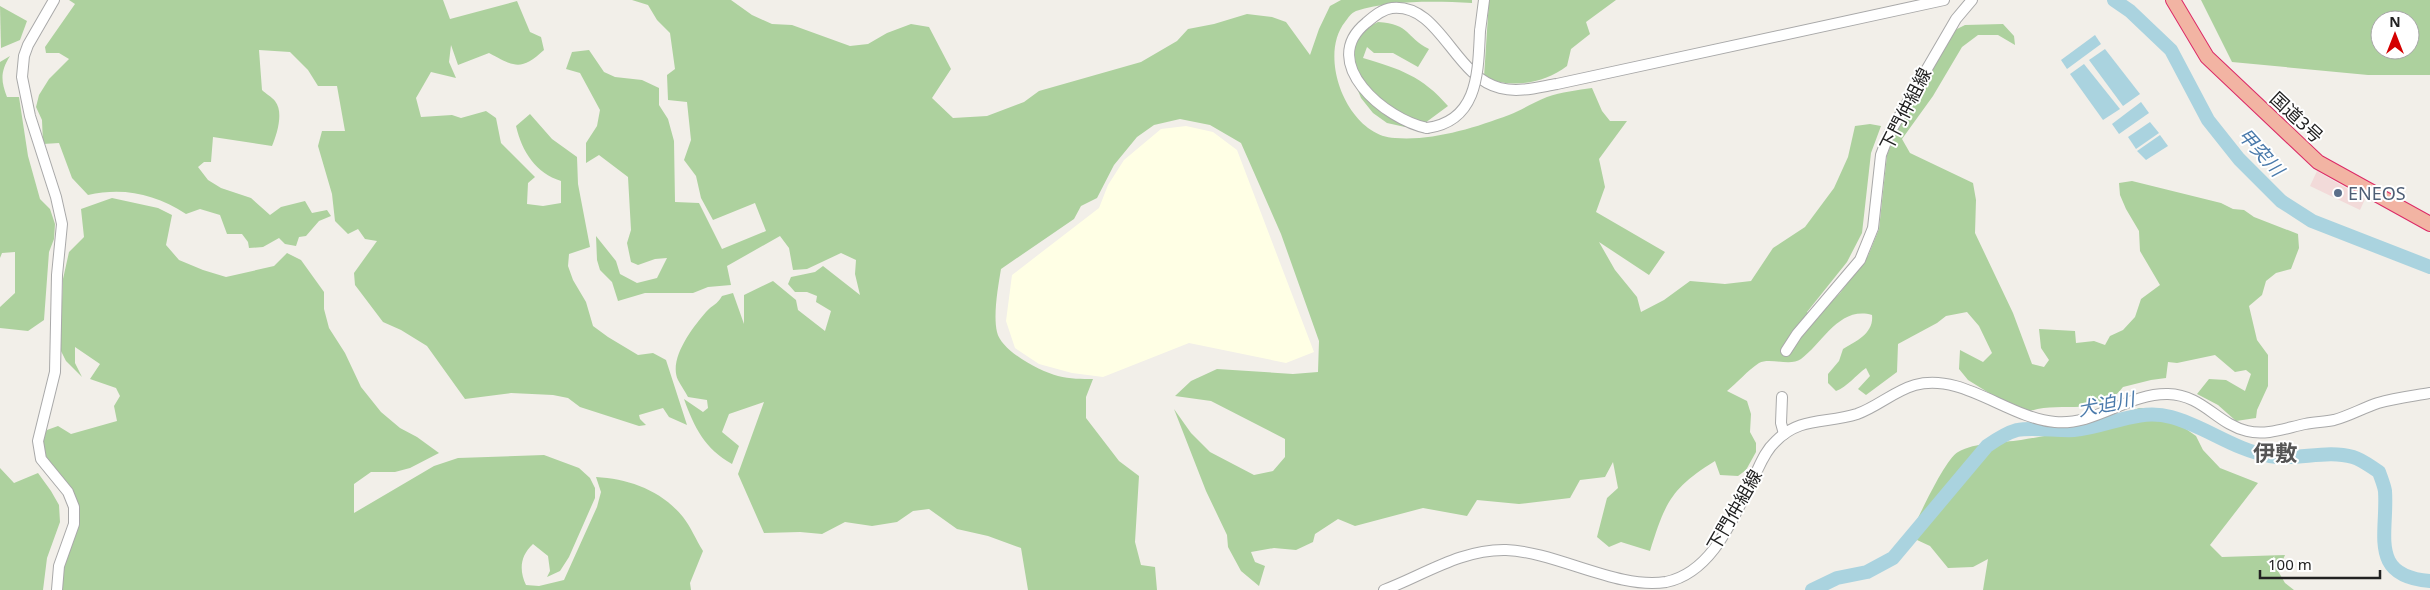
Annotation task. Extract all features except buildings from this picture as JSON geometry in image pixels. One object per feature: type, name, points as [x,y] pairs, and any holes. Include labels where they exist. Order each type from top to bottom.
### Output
[{"type":"highway","name":"国道3号","points":[[2173,0],[2207,56],[2318,162],[2430,224]]},
{"type":"street","points":[[54,0],[28,45],[24,56],[22,77],[30,116],[56,197],[62,224],[57,275],[55,372],[38,441],[41,459],[68,492],[74,506],[74,524],[59,566],[57,590]]},
{"type":"street","points":[[1484,0],[1478,69],[1473,92],[1467,105],[1454,118],[1435,127],[1427,128],[1404,121],[1378,104],[1363,88],[1352,68],[1348,50],[1355,35],[1370,19],[1391,8],[1412,11],[1428,20],[1464,65],[1482,81],[1503,89],[1515,90],[1557,84],[1944,0]]},
{"type":"street","name":"下門仲組線","points":[[1786,352],[1797,334],[1860,260],[1873,228],[1881,155],[1888,134],[1956,19],[1972,0]]},
{"type":"street","name":"下門仲組線","points":[[1384,590],[1452,560],[1486,551],[1524,551],[1636,582],[1666,582],[1681,577],[1703,562],[1715,547],[1766,452],[1784,434],[1808,422],[1857,414],[1904,389],[1927,383],[1951,384],[2033,418],[2055,422],[2071,422],[2138,399],[2169,394],[2196,401],[2232,425],[2246,431],[2260,433],[2335,420],[2378,403],[2430,393]]},
{"type":"street","points":[[1782,397],[1781,423],[1784,434]]},
{"type":"shaded area","points":[[1186,126],[1213,132],[1237,150],[1314,352],[1286,363],[1189,343],[1103,377],[1072,373],[1039,364],[1015,348],[1006,321],[1012,275],[1099,208],[1108,185],[1124,160],[1161,129]]},
{"type":"shaded area","name":"ENEOS","points":[[2317,171],[2365,199],[2360,210],[2310,186]]},
{"type":"green space","points":[[69,0],[443,0],[450,19],[517,1],[530,32],[541,37],[544,50],[536,57],[518,65],[489,53],[458,65],[451,45],[449,62],[456,78],[431,72],[416,98],[421,117],[452,115],[461,118],[486,111],[496,118],[501,143],[535,177],[528,183],[527,204],[543,206],[561,203],[561,181],[544,173],[531,160],[522,144],[516,126],[530,114],[552,139],[577,157],[578,184],[590,247],[569,254],[568,266],[573,280],[586,302],[593,326],[638,355],[653,353],[666,360],[687,425],[669,417],[663,408],[639,415],[646,425],[639,426],[580,407],[568,398],[553,395],[511,393],[465,399],[427,346],[401,330],[383,322],[355,285],[354,273],[377,241],[365,239],[358,229],[348,234],[335,221],[332,194],[318,146],[322,131],[345,131],[337,86],[318,86],[308,70],[290,52],[259,50],[262,90],[275,101],[279,111],[278,129],[272,146],[213,137],[211,162],[204,162],[198,167],[208,180],[221,188],[251,198],[270,215],[281,207],[305,201],[312,213],[327,210],[331,216],[319,221],[306,236],[299,237],[296,246],[285,244],[279,238],[263,247],[249,248],[248,242],[242,234],[227,234],[220,215],[200,209],[186,214],[163,201],[127,192],[88,195],[72,178],[59,143],[43,144],[42,120],[36,107],[39,95],[49,79],[69,59],[59,53],[46,53],[45,47],[75,4]]},
{"type":"green space","points":[[632,0],[731,0],[752,15],[772,24],[792,25],[850,46],[868,44],[887,33],[911,24],[929,27],[951,69],[932,98],[953,118],[987,116],[1024,102],[1039,91],[1141,62],[1177,41],[1188,29],[1214,24],[1247,14],[1272,17],[1286,22],[1310,55],[1330,6],[1341,0],[1472,0],[1472,3],[1398,3],[1369,7],[1351,14],[1337,37],[1334,55],[1336,74],[1351,110],[1363,124],[1378,134],[1395,138],[1424,138],[1453,132],[1509,115],[1552,95],[1592,88],[1602,111],[1610,121],[1627,121],[1599,159],[1605,187],[1596,212],[1665,252],[1649,275],[1599,242],[1615,270],[1637,297],[1641,312],[1664,300],[1690,281],[1725,284],[1751,281],[1773,248],[1805,227],[1834,188],[1848,157],[1855,126],[1870,124],[1881,126],[1871,153],[1862,233],[1847,262],[1807,312],[1809,314],[1829,304],[1840,293],[1868,256],[1879,229],[1887,155],[1895,135],[1955,30],[1965,25],[2003,24],[2014,36],[2015,45],[1998,35],[1978,35],[1962,47],[1933,96],[1902,139],[1910,153],[1973,183],[1976,200],[1975,233],[2013,313],[2032,364],[2044,367],[2049,360],[2041,348],[2039,329],[2075,331],[2076,343],[2094,341],[2105,345],[2110,336],[2123,330],[2135,317],[2141,299],[2160,285],[2140,251],[2139,231],[2120,195],[2119,183],[2132,181],[2221,203],[2233,209],[2244,210],[2254,217],[2298,234],[2299,248],[2291,269],[2276,273],[2266,281],[2262,295],[2249,306],[2257,340],[2268,355],[2268,386],[2257,410],[2256,418],[2236,421],[2218,405],[2197,394],[2209,379],[2226,380],[2245,391],[2251,374],[2246,370],[2235,372],[2215,355],[2177,363],[2168,362],[2166,378],[2123,387],[2113,397],[2102,403],[2089,406],[2048,408],[2023,414],[1968,380],[1959,369],[1960,350],[1983,362],[1992,353],[1979,326],[1967,312],[1946,316],[1937,323],[1898,344],[1897,372],[1866,395],[1858,389],[1870,376],[1866,368],[1844,387],[1836,391],[1828,383],[1828,374],[1839,361],[1843,349],[1864,336],[1872,321],[1872,315],[1860,314],[1850,316],[1841,321],[1801,359],[1791,362],[1764,361],[1759,363],[1727,391],[1747,401],[1751,414],[1750,432],[1756,443],[1756,452],[1746,470],[1738,476],[1720,475],[1715,461],[1688,480],[1672,498],[1660,520],[1650,551],[1621,542],[1609,547],[1597,537],[1607,498],[1618,488],[1613,462],[1605,477],[1580,480],[1570,498],[1519,504],[1477,500],[1467,516],[1423,508],[1355,526],[1338,519],[1315,534],[1313,542],[1296,550],[1274,548],[1251,552],[1255,562],[1265,566],[1259,586],[1241,571],[1228,547],[1227,535],[1206,491],[1174,409],[1191,433],[1210,452],[1254,475],[1273,471],[1285,457],[1285,439],[1211,401],[1175,396],[1191,381],[1217,369],[1293,374],[1318,372],[1319,341],[1281,234],[1241,143],[1210,125],[1180,119],[1154,125],[1137,137],[1114,165],[1097,198],[1081,206],[1074,219],[1001,269],[996,301],[996,325],[1000,339],[1023,360],[1058,376],[1093,379],[1086,397],[1086,418],[1119,461],[1139,476],[1135,542],[1141,565],[1155,567],[1157,590],[1028,590],[1021,548],[988,536],[957,529],[929,509],[913,511],[897,522],[872,526],[845,522],[822,534],[800,532],[764,533],[738,474],[764,402],[729,414],[722,432],[739,446],[732,464],[708,444],[696,428],[684,399],[703,412],[708,408],[707,400],[688,397],[680,384],[676,372],[679,353],[695,326],[722,296],[733,293],[744,324],[744,295],[773,281],[796,300],[798,310],[825,331],[831,311],[816,302],[817,296],[807,292],[795,292],[788,284],[791,277],[815,272],[823,266],[860,295],[855,274],[856,260],[841,253],[807,269],[793,270],[789,248],[780,236],[727,266],[731,285],[708,287],[693,293],[645,293],[618,301],[612,282],[600,270],[597,260],[596,236],[616,261],[620,274],[637,283],[657,278],[667,258],[655,259],[638,265],[631,262],[627,243],[631,230],[628,177],[599,155],[586,163],[586,143],[597,126],[600,110],[580,73],[566,69],[572,52],[589,50],[604,72],[615,77],[642,80],[659,88],[659,105],[668,119],[674,141],[675,202],[699,203],[722,249],[766,231],[755,203],[713,220],[701,198],[696,176],[684,160],[691,140],[687,102],[668,100],[667,75],[675,69],[670,33],[657,20],[648,5]]},
{"type":"green space","points":[[1489,0],[1616,0],[1586,22],[1590,34],[1571,49],[1567,66],[1537,81],[1516,84],[1494,81],[1484,77]]},
{"type":"green space","points":[[2201,0],[2430,0],[2430,75],[2368,75],[2232,62]]},
{"type":"green space","points":[[0,6],[27,21],[20,40],[1,48]]},
{"type":"green space","points":[[1378,22],[1397,25],[1429,49],[1418,67],[1393,53],[1374,53],[1367,47],[1363,58],[1410,75],[1429,87],[1448,106],[1425,123],[1405,127],[1387,123],[1373,113],[1361,98],[1351,73],[1354,41],[1368,27]]},
{"type":"green space","points":[[10,56],[2,76],[4,86],[7,97],[19,97],[28,156],[40,199],[50,209],[55,224],[54,239],[49,252],[44,320],[28,331],[0,328],[0,307],[15,293],[15,252],[2,253],[0,258],[0,62]]},
{"type":"green space","points":[[112,198],[158,208],[172,215],[166,245],[179,260],[203,270],[226,277],[274,266],[287,253],[301,260],[324,292],[324,309],[329,328],[345,353],[361,387],[381,412],[400,428],[417,437],[439,453],[410,468],[395,472],[371,472],[354,484],[354,513],[434,466],[458,458],[544,455],[579,468],[590,478],[595,488],[595,498],[569,557],[560,571],[547,577],[550,571],[548,556],[533,544],[525,553],[522,563],[522,574],[526,585],[539,586],[564,580],[597,507],[601,492],[596,477],[632,483],[655,493],[683,517],[703,551],[690,583],[691,590],[53,590],[66,548],[70,515],[66,497],[49,464],[42,437],[47,430],[58,426],[71,434],[117,421],[114,406],[120,396],[116,388],[90,379],[100,364],[75,347],[75,363],[82,377],[66,361],[60,349],[63,279],[69,252],[84,237],[81,209]]},
{"type":"green space","points":[[2139,408],[2156,408],[2196,436],[2203,450],[2220,468],[2258,483],[2210,545],[2222,557],[2285,555],[2278,571],[2285,583],[2294,590],[1983,590],[1988,559],[1973,567],[1948,568],[1930,546],[1917,540],[1905,544],[1937,480],[1958,452],[1973,446],[2036,438],[2066,431]]},
{"type":"green space","points":[[0,468],[14,483],[38,473],[59,505],[60,522],[47,558],[43,590],[0,590]]},
{"type":"water","points":[[2095,35],[2101,44],[2067,69],[2061,60]]},
{"type":"water","points":[[2105,49],[2140,94],[2123,106],[2089,60]]},
{"type":"water","points":[[2084,64],[2120,109],[2103,120],[2070,74]]},
{"type":"water","points":[[2141,102],[2149,113],[2119,134],[2112,124]]},
{"type":"water","points":[[2150,122],[2159,133],[2136,149],[2128,137]]},
{"type":"water","points":[[2160,135],[2168,146],[2146,160],[2137,151]]},
{"type":"waterway","name":"甲突川","points":[[2114,0],[2130,11],[2171,50],[2208,120],[2239,159],[2281,201],[2312,221],[2430,267]]},
{"type":"waterway","name":"犬迫川","points":[[1812,590],[1837,578],[1867,572],[1893,558],[1987,446],[2005,435],[2023,429],[2074,430],[2146,415],[2171,417],[2184,421],[2244,449],[2270,456],[2291,457],[2332,454],[2353,457],[2364,462],[2379,472],[2385,489],[2384,537],[2385,550],[2389,562],[2397,571],[2410,577],[2430,581]]},
{"type":"place","name":"ENEOS","points":[[2338,193]]},
{"type":"district","name":"伊敷","points":[[2275,452]]}]
